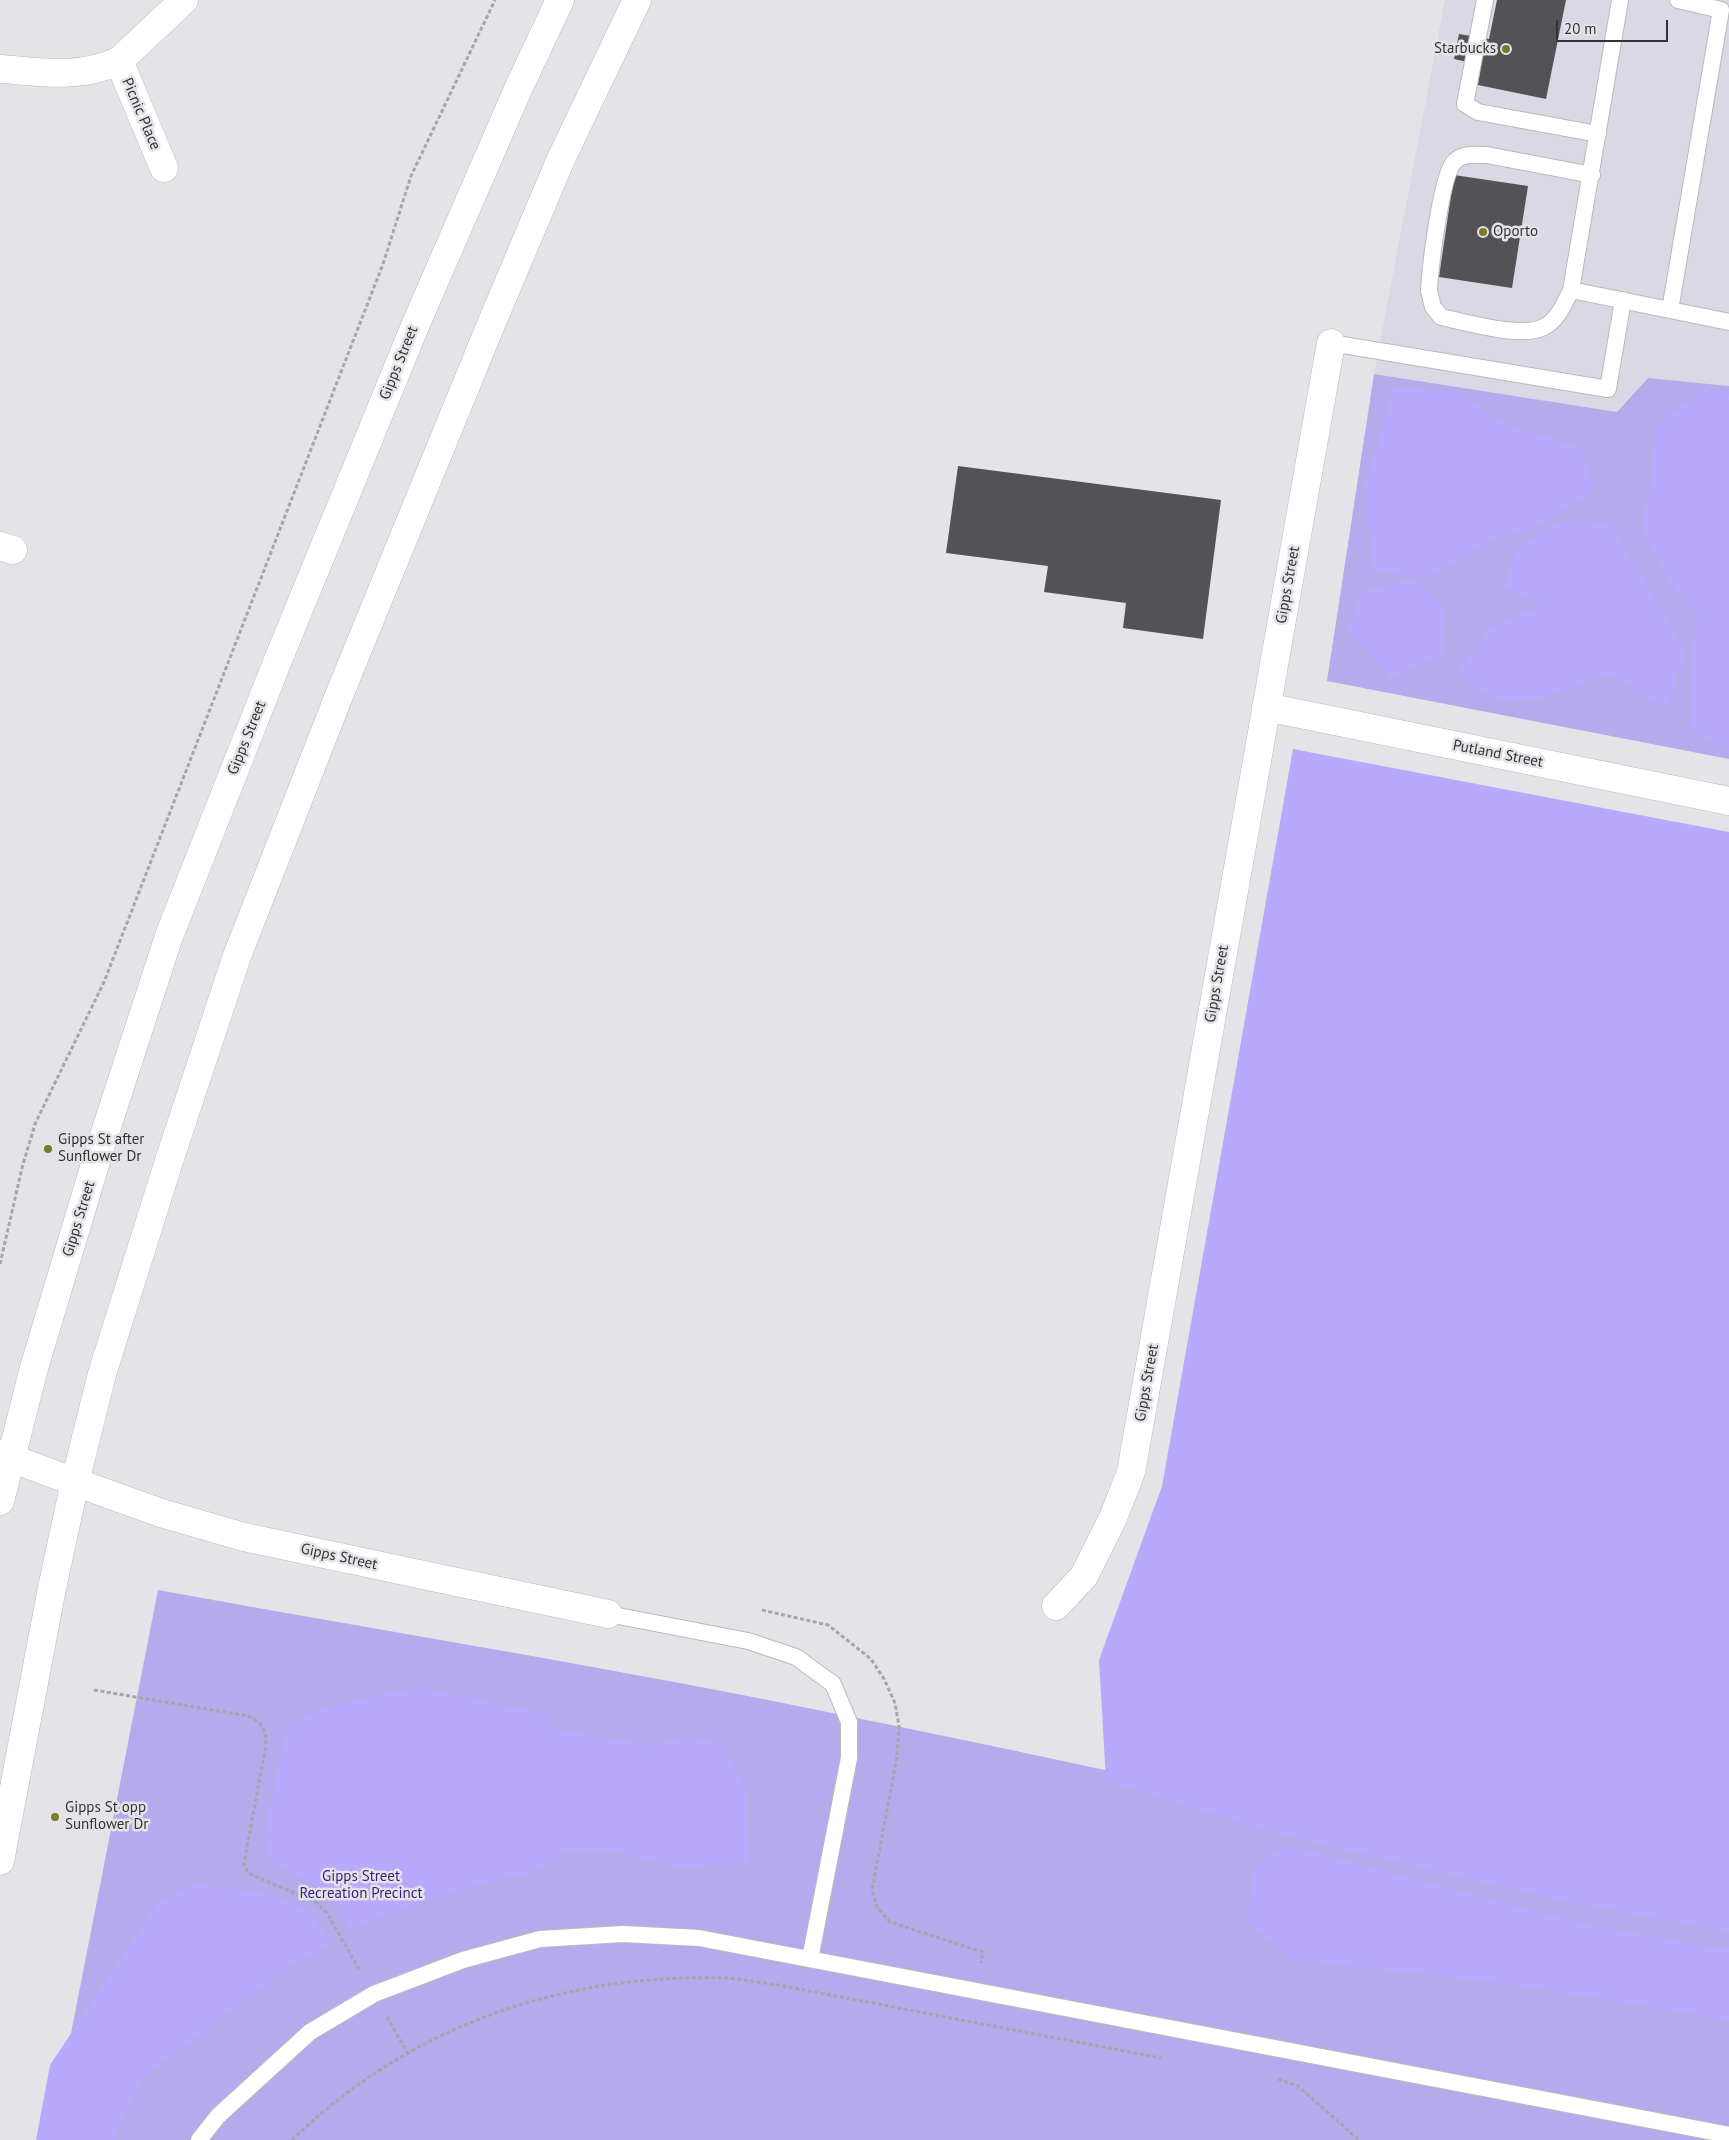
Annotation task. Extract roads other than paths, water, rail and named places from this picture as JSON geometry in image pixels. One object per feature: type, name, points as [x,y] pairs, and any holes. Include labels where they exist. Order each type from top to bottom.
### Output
[{"type":"main road","points":[[0,69],[70,74],[89,71],[119,61],[184,0]]},
{"type":"main road","name":"Gipps Street","points":[[0,1501],[5,1456],[34,1368],[99,1151],[169,936],[278,660],[415,326],[519,87],[560,0]]},
{"type":"main road","points":[[0,1861],[52,1588],[75,1482],[102,1374],[169,1161],[237,956],[342,688],[492,322],[561,159],[637,0]]},
{"type":"main road","name":"Picnic Place","points":[[119,61],[164,168]]},
{"type":"main road","name":"Gipps Street","points":[[1056,1606],[1084,1576],[1113,1518],[1131,1472],[1331,343]]},
{"type":"main road","name":"Putland Street","points":[[1266,707],[1729,801]]},
{"type":"main road","name":"Gipps Street","points":[[5,1456],[161,1513],[244,1536],[608,1614]]},
{"type":"lane","points":[[1485,0],[1465,104],[1478,112],[1598,134]]},
{"type":"lane","points":[[1592,175],[1487,155],[1461,156],[1452,163],[1444,190],[1429,291],[1432,307],[1441,316],[1528,333],[1544,327],[1557,316],[1571,290],[1592,175],[1620,0]]},
{"type":"lane","points":[[1670,310],[1722,44],[1725,10],[1678,0]]},
{"type":"lane","points":[[1571,290],[1729,322]]},
{"type":"lane","points":[[1331,343],[1608,389],[1623,300]]},
{"type":"lane","points":[[608,1614],[748,1641],[796,1657],[833,1684],[849,1722],[849,1758],[810,1959]]},
{"type":"lane","points":[[199,2140],[218,2116],[310,2032],[374,1994],[462,1960],[540,1940],[623,1934],[699,1938],[1729,2135]]},
{"type":"place","name":"Starbucks","points":[[1506,49]]},
{"type":"place","name":"Oporto","points":[[1483,232]]},
{"type":"place","name":"Gipps St after Sunflower Dr","points":[[48,1149]]},
{"type":"place","name":"Gipps St opp Sunflower Dr","points":[[55,1817]]},
{"type":"park label","name":"Gipps Street Recreation Precinct","points":[[361,1886]]}]
